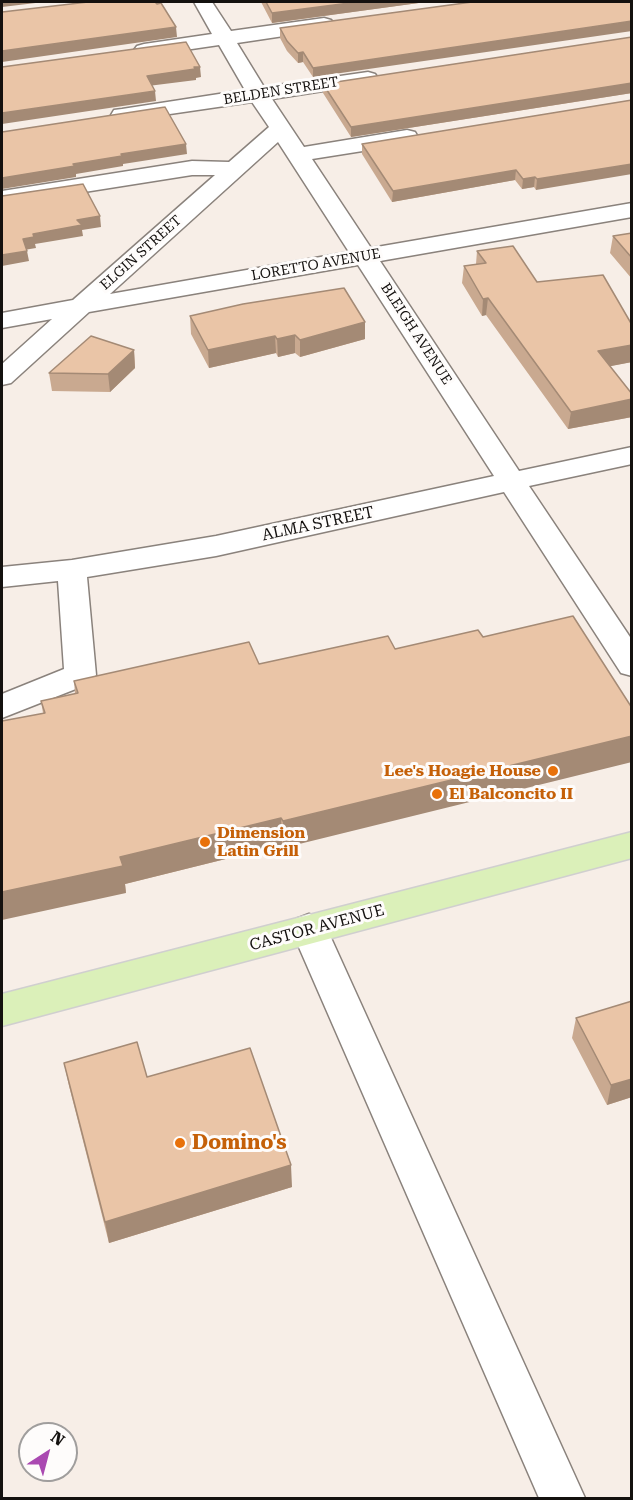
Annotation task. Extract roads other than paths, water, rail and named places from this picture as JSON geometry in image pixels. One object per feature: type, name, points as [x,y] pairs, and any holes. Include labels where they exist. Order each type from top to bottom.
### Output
[{"type":"main road","name":"CASTOR AVENUE","points":[[2,1010],[632,845]]},
{"type":"street","name":"BLEIGH AVENUE","points":[[202,2],[258,94],[632,665]]},
{"type":"street","points":[[129,52],[348,21]]},
{"type":"street","name":"BELDEN STREET","points":[[106,117],[385,75]]},
{"type":"street","name":"ELGIN STREET","points":[[2,377],[281,128]]},
{"type":"street","points":[[299,155],[424,134]]},
{"type":"street","points":[[2,198],[192,168],[235,169]]},
{"type":"street","name":"LORETTO AVENUE","points":[[2,320],[632,210]]},
{"type":"street","name":"ALMA STREET","points":[[2,577],[72,570],[250,539],[632,455]]},
{"type":"street","points":[[2,707],[80,675],[72,570]]},
{"type":"street","points":[[309,929],[562,1498]]},
{"type":"place","name":"Lee's Hoagie House","points":[[553,771]]},
{"type":"place","name":"El Balconcito II","points":[[437,794]]},
{"type":"place","name":"Dimension Latin Grill","points":[[205,842]]},
{"type":"place","name":"Domino's","points":[[180,1143]]}]
